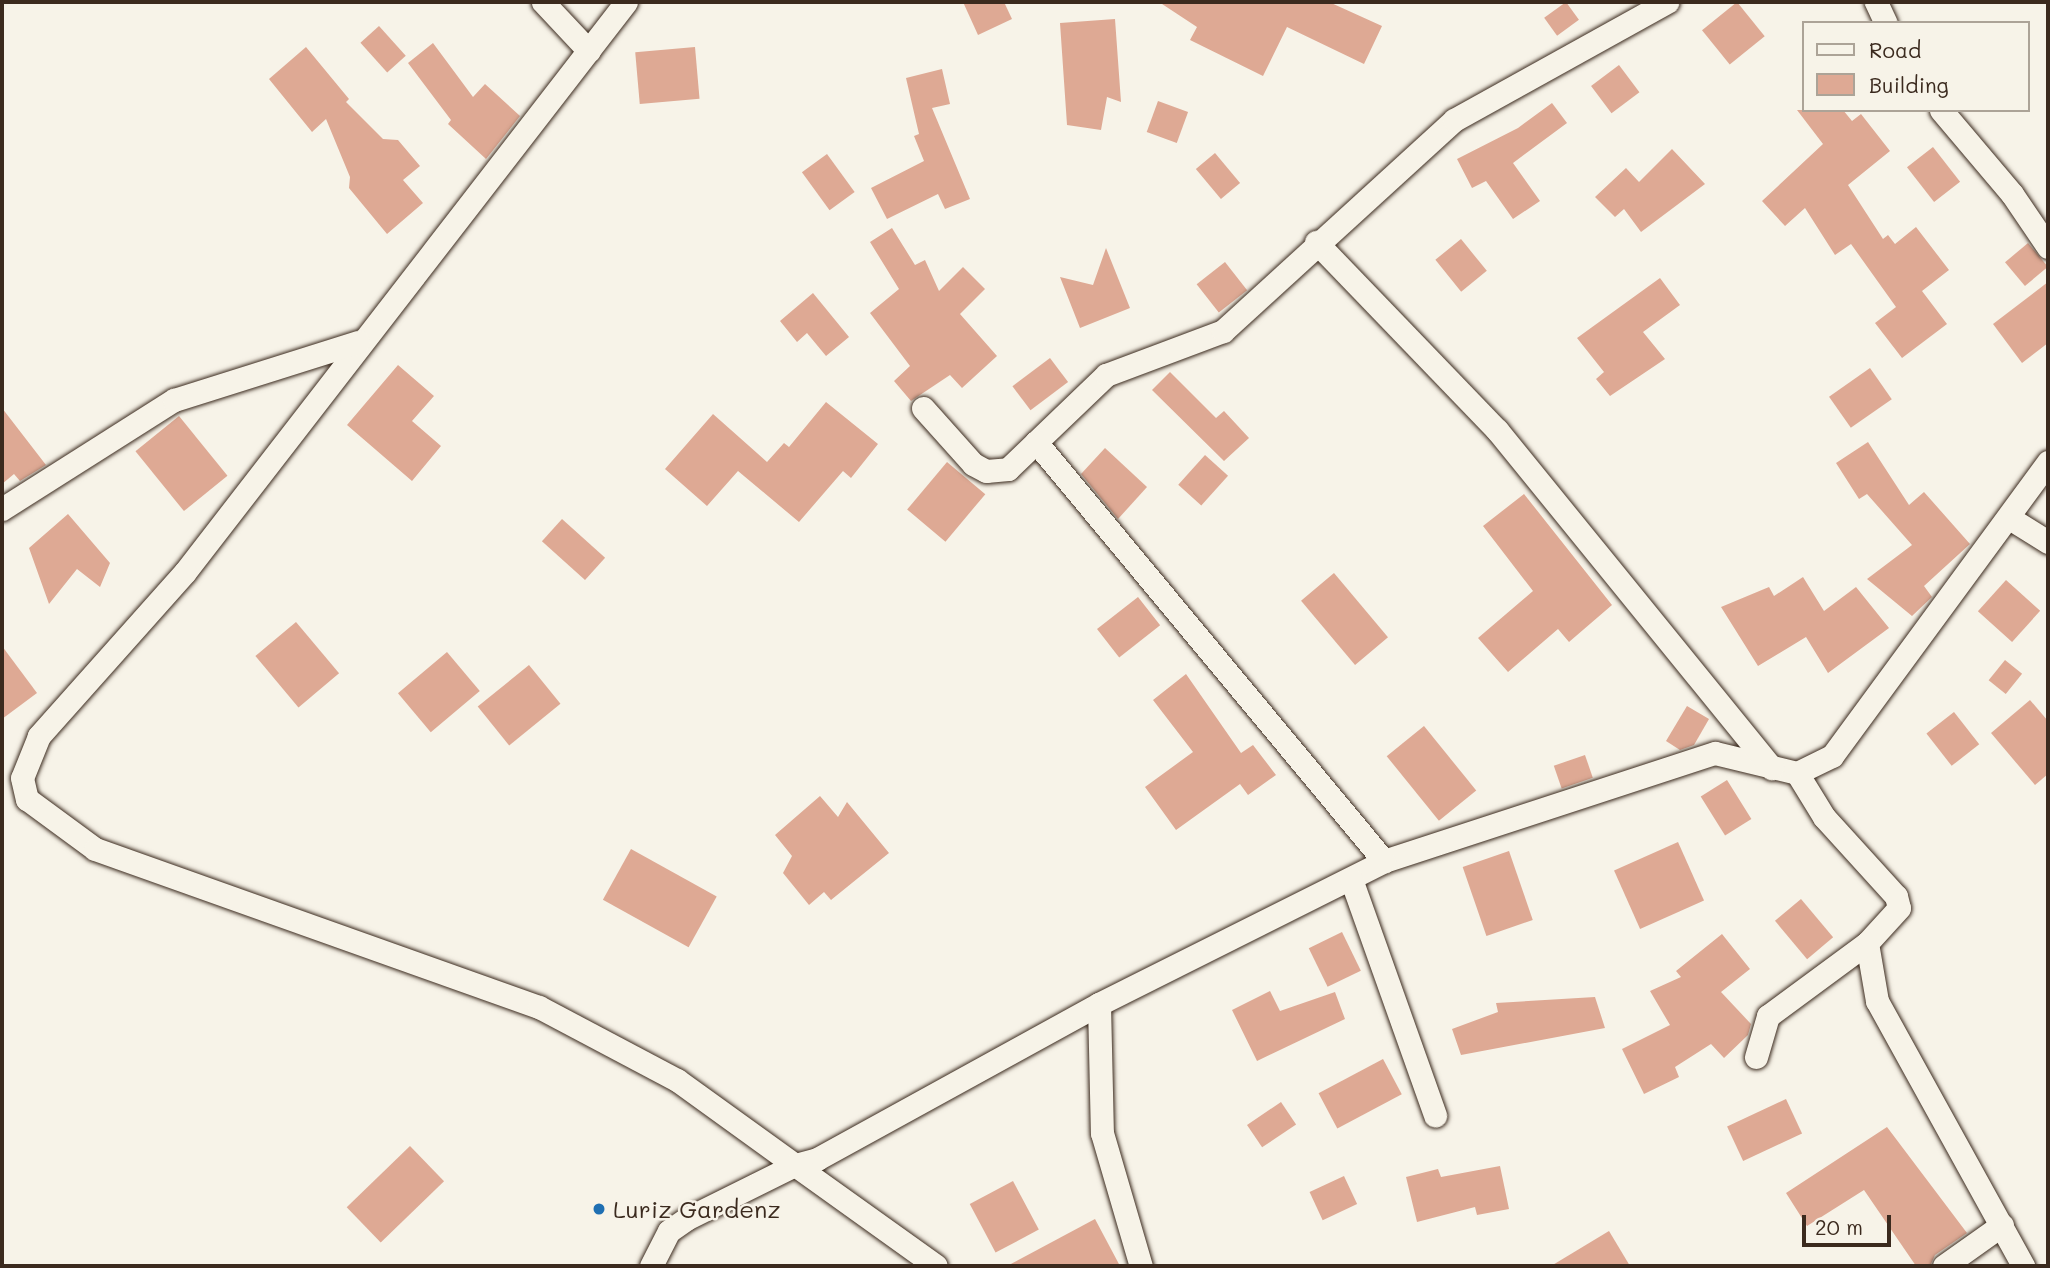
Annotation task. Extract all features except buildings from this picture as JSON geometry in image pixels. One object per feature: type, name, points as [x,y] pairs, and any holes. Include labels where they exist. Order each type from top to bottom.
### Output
[{"type":"street","points":[[543,2],[589,51]]},
{"type":"street","points":[[626,2],[358,342],[185,572],[39,736],[23,764],[27,799],[95,849],[539,1007],[677,1080],[936,1266]]},
{"type":"street","points":[[923,408],[986,471],[1008,469],[1106,375],[1138,358],[1182,349],[1223,331],[1266,297],[1316,242],[1454,120],[1667,2]]},
{"type":"street","points":[[1876,2],[1885,21]]},
{"type":"street","points":[[1943,112],[2012,194],[2048,247]]},
{"type":"street","points":[[1316,242],[1497,430],[1772,768]]},
{"type":"street","points":[[2,509],[174,400],[358,342]]},
{"type":"street","points":[[1036,442],[1384,861]]},
{"type":"street","points":[[651,1266],[669,1231],[686,1219],[795,1165],[817,1159],[1099,1004],[1384,861],[1715,753],[1797,773],[1832,756],[2011,519],[2048,462]]},
{"type":"street","points":[[2011,519],[2048,542]]},
{"type":"street","points":[[1756,1057],[1768,1016],[1867,943],[1899,908],[1896,896],[1824,817],[1797,773]]},
{"type":"street","points":[[1352,879],[1435,1115]]},
{"type":"street","points":[[1867,943],[1877,1001],[2023,1266]]},
{"type":"street","points":[[1099,1004],[1102,1133],[1141,1266]]},
{"type":"street","points":[[1944,1266],[2002,1225]]},
{"type":"place","name":"Luriz Gardenz","points":[[599,1209]]}]
